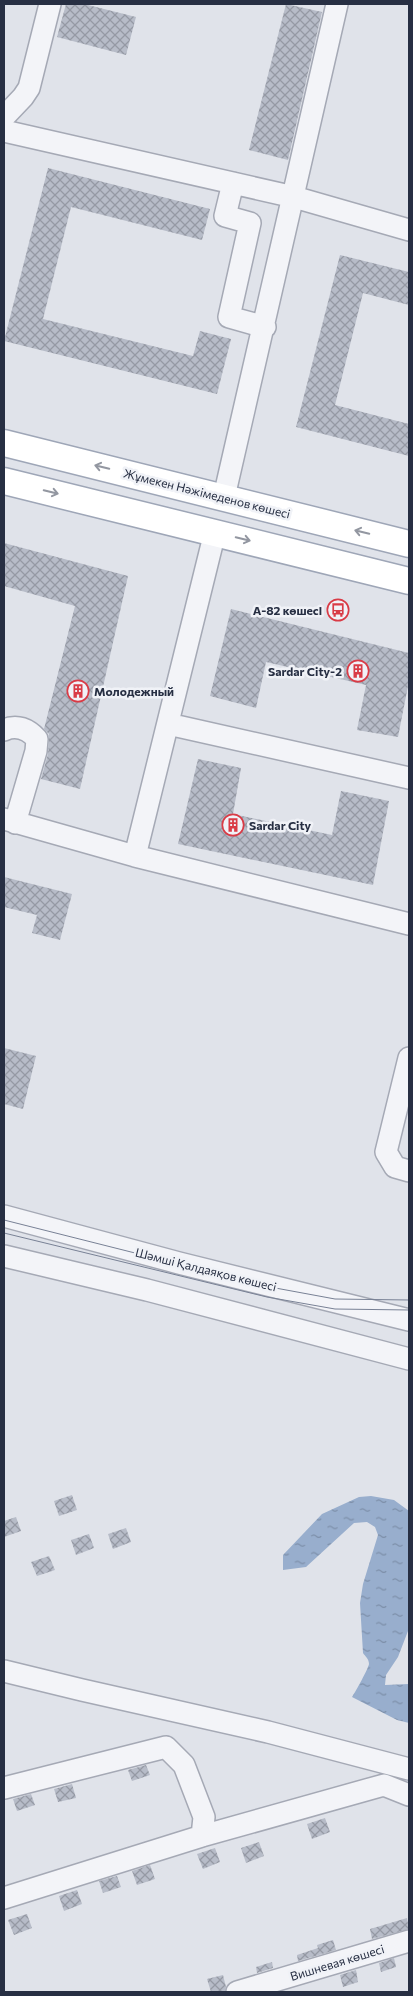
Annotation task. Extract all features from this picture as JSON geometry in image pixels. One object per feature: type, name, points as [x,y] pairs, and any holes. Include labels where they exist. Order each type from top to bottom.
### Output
[{"type":"main road","name":"Жұмекен Нәжімеденов көшесі","points":[[4,443],[409,544]]},
{"type":"main road","points":[[4,481],[409,581]]},
{"type":"main road","points":[[215,532],[224,497]]},
{"type":"street","points":[[4,117],[23,98],[29,88],[50,4]]},
{"type":"street","points":[[224,497],[265,327],[337,4]]},
{"type":"street","points":[[4,132],[294,197],[409,230]]},
{"type":"street","points":[[233,183],[225,216],[250,223],[229,317],[265,327]]},
{"type":"street","points":[[135,856],[215,532]]},
{"type":"street","points":[[168,724],[409,778]]},
{"type":"street","points":[[4,730],[10,727],[21,727],[37,739],[36,751],[9,821],[135,856],[409,924]]},
{"type":"street","points":[[409,1058],[386,1152],[395,1167],[409,1172]]},
{"type":"street","name":"Шәмші Қалдаяқов көшесі","points":[[4,1216],[179,1263],[409,1320]]},
{"type":"street","points":[[4,1256],[147,1290],[409,1359]]},
{"type":"street","points":[[4,1671],[268,1732],[409,1769]]},
{"type":"street","points":[[4,1788],[166,1747],[184,1765],[204,1817],[202,1836]]},
{"type":"street","points":[[4,1898],[202,1836],[384,1785],[409,1795]]},
{"type":"street","name":"Вишневая көшесі","points":[[237,1992],[409,1941]]},
{"type":"water","points":[[371,1496],[394,1500],[409,1511],[408,1631],[398,1657],[386,1675],[385,1685],[409,1684],[409,1723],[397,1720],[352,1697],[369,1664],[368,1659],[363,1653],[360,1603],[363,1584],[378,1535],[375,1527],[367,1522],[354,1523],[306,1567],[283,1570],[283,1555],[322,1514],[359,1497]]},
{"type":"building","points":[[66,4],[84,4],[136,17],[126,55],[57,37]]},
{"type":"building","points":[[286,4],[322,12],[288,160],[249,150]]},
{"type":"building","points":[[48,168],[210,209],[202,240],[71,207],[43,319],[193,356],[200,331],[231,339],[217,394],[4,341]]},
{"type":"building","points":[[340,255],[409,272],[409,305],[363,293],[335,405],[409,424],[409,456],[296,427]]},
{"type":"building","name":"Молодежный","points":[[4,543],[128,576],[80,789],[41,779],[48,754],[49,740],[49,734],[44,729],[75,606],[4,586]]},
{"type":"building","name":"Sardar City-2","points":[[231,609],[409,653],[409,681],[398,737],[357,730],[366,685],[266,662],[256,708],[210,696]]},
{"type":"building","name":"Sardar City","points":[[198,759],[241,768],[233,814],[332,835],[341,791],[389,801],[373,885],[178,844]]},
{"type":"building","points":[[4,877],[72,894],[60,940],[32,933],[37,915],[4,907]]},
{"type":"building","points":[[4,1048],[36,1056],[23,1109],[4,1104]]},
{"type":"building","points":[[72,1495],[77,1510],[59,1516],[54,1501]]},
{"type":"building","points":[[16,1517],[21,1531],[4,1537],[4,1521]]},
{"type":"building","points":[[126,1528],[131,1542],[113,1549],[108,1534]]},
{"type":"building","points":[[89,1534],[94,1548],[76,1555],[71,1540]]},
{"type":"building","points":[[49,1556],[55,1570],[37,1576],[31,1562]]},
{"type":"building","points":[[146,1765],[150,1775],[132,1781],[128,1770]]},
{"type":"building","points":[[72,1784],[76,1798],[58,1802],[54,1789]]},
{"type":"building","points":[[31,1794],[35,1805],[17,1811],[13,1799]]},
{"type":"building","points":[[325,1818],[330,1832],[312,1839],[307,1824]]},
{"type":"building","points":[[259,1842],[264,1856],[246,1863],[241,1848]]},
{"type":"building","points":[[215,1848],[220,1862],[203,1869],[197,1854]]},
{"type":"building","points":[[150,1865],[155,1879],[137,1885],[132,1871]]},
{"type":"building","points":[[117,1876],[121,1887],[103,1893],[99,1881]]},
{"type":"building","points":[[77,1890],[82,1904],[64,1911],[59,1896]]},
{"type":"building","points":[[27,1914],[32,1928],[14,1935],[8,1920]]},
{"type":"building","points":[[407,1918],[409,1929],[372,1939],[370,1929]]},
{"type":"building","points":[[333,1940],[336,1950],[298,1961],[297,1955],[318,1948],[317,1945]]},
{"type":"building","points":[[394,1958],[396,1967],[381,1972],[379,1963]]},
{"type":"building","points":[[272,1962],[273,1968],[257,1973],[256,1967]]},
{"type":"building","points":[[356,1970],[358,1982],[343,1987],[340,1975]]},
{"type":"building","points":[[223,1975],[226,1987],[225,1992],[211,1992],[207,1979]]},
{"type":"tram line","points":[[4,1220],[270,1287],[335,1299],[409,1300]]},
{"type":"tram line","points":[[4,1233],[267,1297],[335,1309],[409,1310]]},
{"type":"place","name":"A-82 көшесі","points":[[338,610]]},
{"type":"place","name":"Sardar City-2","points":[[358,671]]},
{"type":"place","name":"Молодежный","points":[[78,691]]},
{"type":"place","name":"Sardar City","points":[[233,825]]}]
